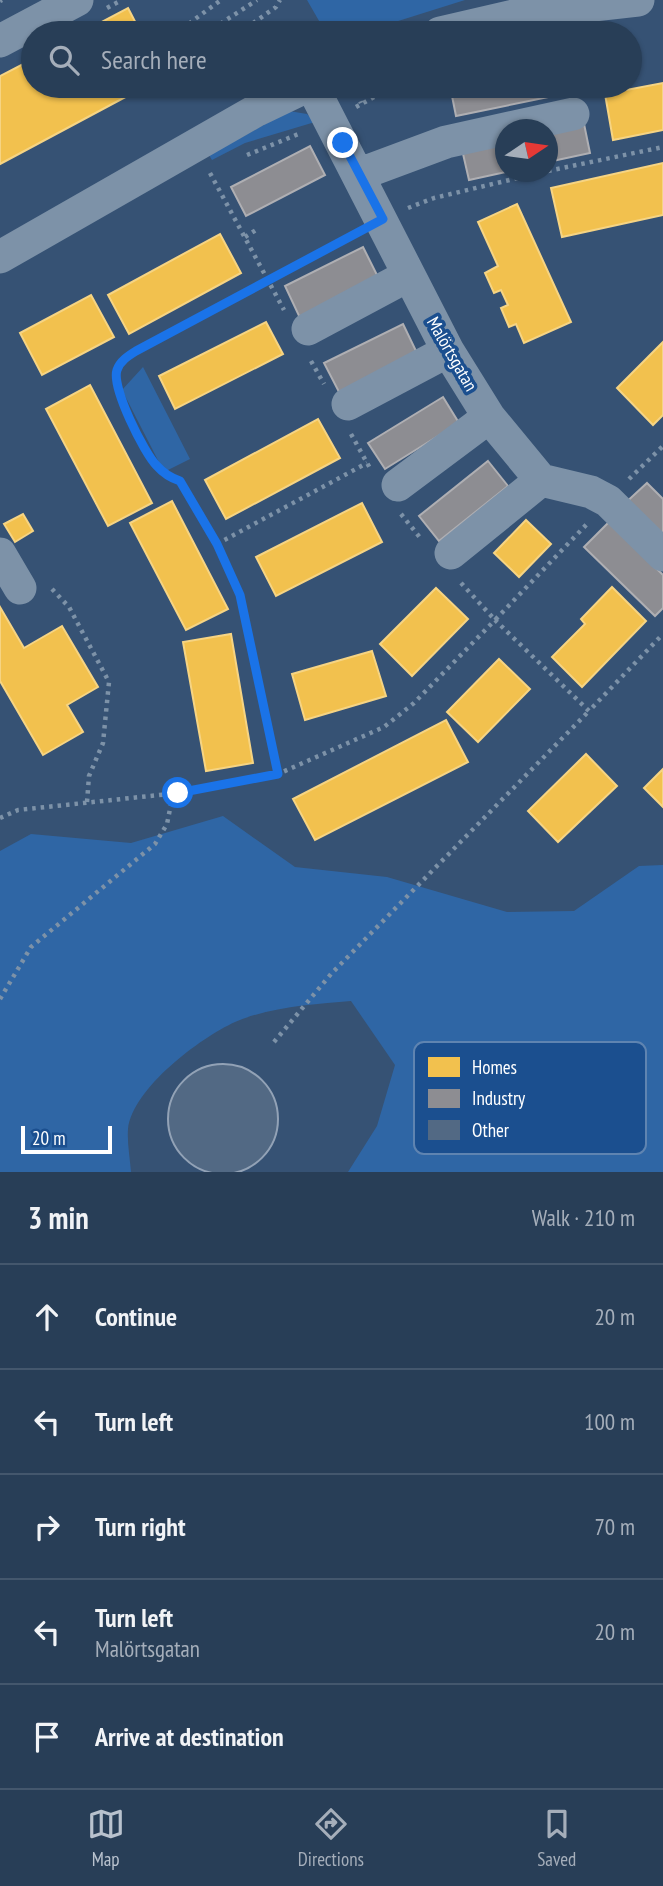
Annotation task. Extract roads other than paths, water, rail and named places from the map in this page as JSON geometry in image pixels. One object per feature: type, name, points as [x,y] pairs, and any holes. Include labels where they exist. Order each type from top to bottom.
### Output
[{"type":"street","points":[[37,21],[76,0]]},
{"type":"street","points":[[492,21],[531,12],[638,0]]},
{"type":"street","points":[[0,41],[21,30]]},
{"type":"street","points":[[0,257],[282,98]]},
{"type":"street","name":"Malörtsgatan","points":[[319,98],[360,174],[448,351],[489,417],[541,480]]},
{"type":"street","points":[[360,174],[446,142],[573,114]]},
{"type":"street","points":[[307,329],[409,275]]},
{"type":"street","points":[[348,404],[448,351]]},
{"type":"street","points":[[398,485],[489,417]]},
{"type":"street","points":[[451,553],[541,480],[591,492],[608,502],[663,555]]}]
